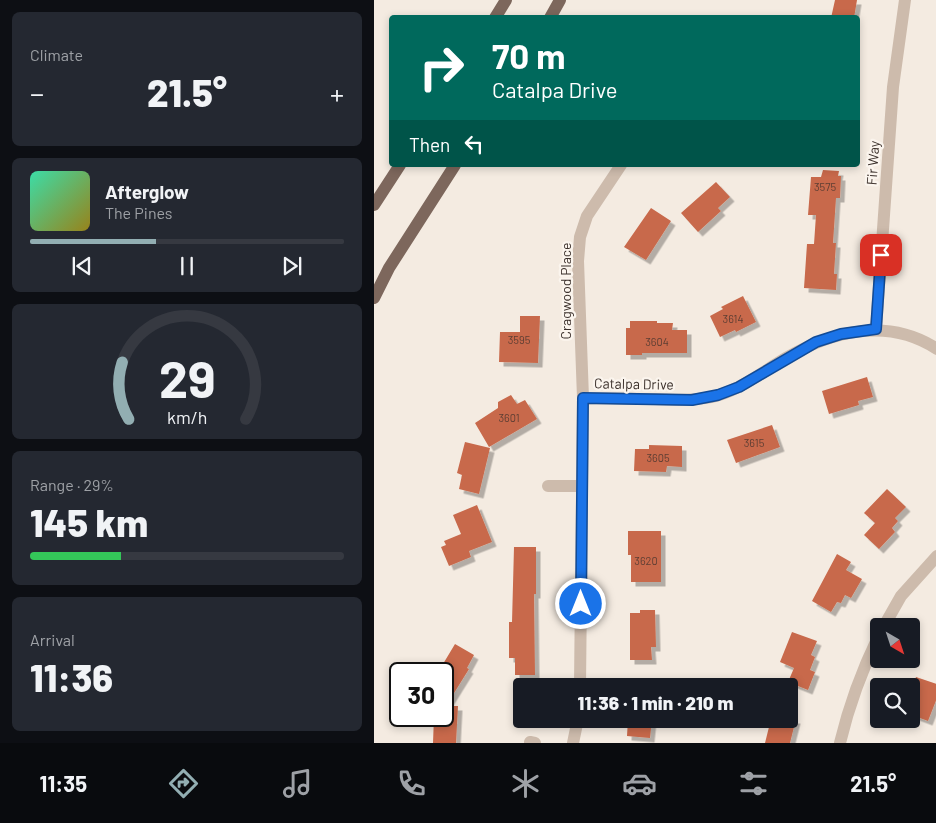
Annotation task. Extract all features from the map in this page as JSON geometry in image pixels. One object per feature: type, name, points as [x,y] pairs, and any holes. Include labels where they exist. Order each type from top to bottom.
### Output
[{"type":"main road","points":[[497,15],[506,0]]},
{"type":"main road","points":[[552,15],[560,0]]},
{"type":"main road","points":[[374,204],[399,167]]},
{"type":"main road","points":[[374,298],[389,268],[454,167]]},
{"type":"street","name":"Fir Way","points":[[876,329],[893,87],[905,0]]},
{"type":"street","name":"Cragwood Place","points":[[580,678],[583,398],[578,261],[580,237],[587,216],[620,167]]},
{"type":"street","name":"Catalpa Drive","points":[[583,398],[692,400],[718,395],[739,387],[816,342],[841,334],[876,329],[907,335],[936,349]]},
{"type":"street","points":[[548,486],[582,486]]},
{"type":"street","points":[[889,618],[901,596],[936,556]]},
{"type":"street","points":[[840,743],[851,701],[870,655]]},
{"type":"street","points":[[573,743],[576,728]]},
{"type":"building","points":[[835,0],[857,0],[854,15],[832,15]]},
{"type":"building","points":[[823,170],[839,171],[838,176],[841,176],[840,198],[836,198],[833,243],[836,243],[834,274],[837,274],[836,290],[804,288],[807,244],[814,244],[816,215],[808,215],[811,177],[821,177]]},
{"type":"building","points":[[716,182],[730,197],[718,208],[721,211],[698,232],[681,213]]},
{"type":"building","points":[[651,208],[671,221],[646,260],[624,247]]},
{"type":"building","points":[[743,296],[756,322],[736,332],[735,330],[720,337],[710,316],[723,309],[721,307]]},
{"type":"building","points":[[520,316],[540,316],[538,363],[499,362],[500,332],[520,332]]},
{"type":"building","points":[[630,321],[673,323],[672,330],[687,330],[687,353],[626,355],[626,328],[630,328]]},
{"type":"building","points":[[867,377],[873,397],[858,401],[859,405],[829,414],[822,391]]},
{"type":"building","points":[[511,395],[517,404],[525,400],[537,419],[489,447],[475,423],[498,408],[498,402]]},
{"type":"building","points":[[772,425],[780,447],[736,463],[727,440]]},
{"type":"building","points":[[465,442],[490,448],[479,494],[459,489],[462,475],[457,473]]},
{"type":"building","points":[[649,445],[682,446],[682,467],[667,466],[666,472],[634,471],[635,449],[649,449]]},
{"type":"building","points":[[887,489],[906,507],[895,518],[898,521],[892,528],[895,532],[879,549],[864,535],[875,523],[864,513]]},
{"type":"building","points":[[477,505],[492,542],[469,551],[471,557],[449,566],[441,547],[446,545],[444,541],[461,534],[453,515]]},
{"type":"building","points":[[628,531],[661,531],[661,582],[631,582],[631,555],[628,555]]},
{"type":"building","points":[[514,547],[536,547],[536,594],[534,594],[535,675],[515,675],[515,658],[509,658],[509,622],[512,622]]},
{"type":"building","points":[[837,554],[851,562],[846,570],[862,579],[851,598],[845,595],[841,603],[837,602],[831,612],[812,601]]},
{"type":"building","points":[[640,610],[655,610],[656,647],[651,647],[652,660],[630,660],[630,613],[640,613]]},
{"type":"building","points":[[792,632],[817,641],[811,655],[815,657],[810,670],[815,672],[808,690],[798,686],[798,678],[790,678],[794,668],[780,662]]},
{"type":"building","points":[[455,644],[474,655],[467,668],[469,669],[454,693],[454,662],[444,662]]},
{"type":"building","points":[[920,678],[937,684],[937,698],[928,721],[920,718]]},
{"type":"building","points":[[454,706],[458,706],[456,743],[433,743],[434,727],[454,727]]},
{"type":"building","points":[[627,728],[651,728],[650,738],[627,736]]},
{"type":"building","points":[[769,728],[794,728],[790,743],[765,743]]},
{"type":"route","points":[[581,604],[583,398],[692,400],[718,395],[739,387],[816,342],[841,334],[876,329],[881,255]]}]
